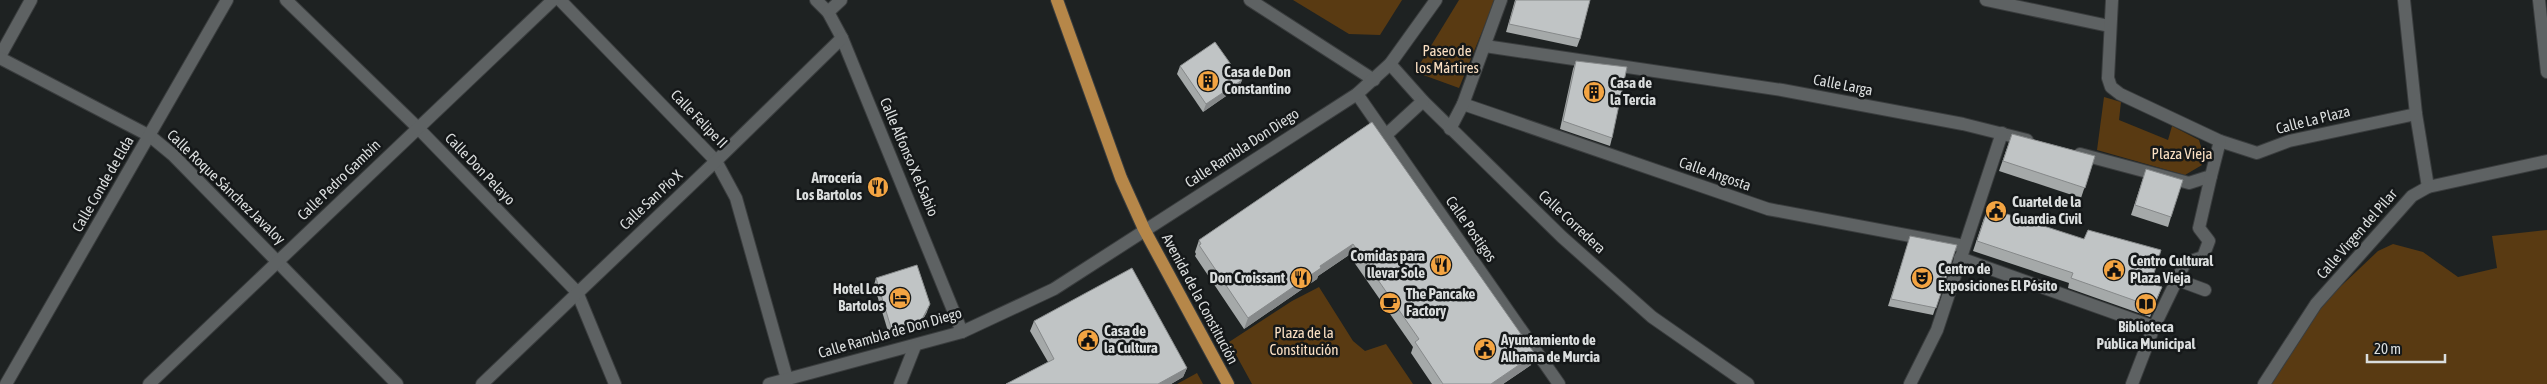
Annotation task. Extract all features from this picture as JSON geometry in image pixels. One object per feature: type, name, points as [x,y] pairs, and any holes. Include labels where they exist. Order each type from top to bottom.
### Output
[{"type":"main road","name":"Avenida de la Constitución","points":[[1057,0],[1121,178],[1144,229],[1228,384]]},
{"type":"street","points":[[0,57],[32,0]]},
{"type":"street","name":"Calle Conde de Elda","points":[[6,384],[227,0]]},
{"type":"street","name":"Calle Don Pelayo","points":[[286,0],[417,127],[577,292],[615,384]]},
{"type":"street","name":"Calle Pedro Gambín","points":[[151,383],[279,262],[417,127],[553,0]]},
{"type":"street","name":"Calle Felipe II","points":[[560,0],[716,161],[736,198],[787,378]]},
{"type":"street","name":"Calle Alfonso X el Sabio","points":[[816,0],[828,12],[842,38],[962,332]]},
{"type":"street","points":[[828,12],[841,0]]},
{"type":"street","points":[[1250,0],[1374,80]]},
{"type":"street","points":[[1356,94],[1390,64],[1436,0]]},
{"type":"street","points":[[1450,129],[1463,104],[1501,0]]},
{"type":"street","points":[[1986,0],[2109,26]]},
{"type":"street","points":[[2112,0],[2109,26],[2108,78],[2111,87],[2120,94],[2220,141],[2199,228],[2209,241],[2203,257],[2185,263],[2154,327],[2132,384]]},
{"type":"street","points":[[2404,0],[2416,114],[2428,187]]},
{"type":"street","points":[[2539,0],[2547,72]]},
{"type":"street","name":"Calle San Pío X","points":[[482,384],[842,38]]},
{"type":"street","name":"Calle Larga","points":[[1485,46],[1782,90],[2002,133],[2038,143]]},
{"type":"street","name":"Calle Roque Sánchez Javaloy","points":[[0,57],[150,136],[173,155],[397,384]]},
{"type":"street","name":"Calle Corredera","points":[[1390,64],[1450,129],[1562,238],[1652,317],[1748,384]]},
{"type":"street","name":"Calle Rambla Don Diego","points":[[1144,229],[1356,94]]},
{"type":"street","name":"Calle Postigos","points":[[1356,94],[1559,384]]},
{"type":"street","points":[[1386,135],[1423,101]]},
{"type":"street","name":"Calle Angosta","points":[[1463,104],[1768,209],[1962,252],[2154,327]]},
{"type":"street","name":"Calle La Plaza","points":[[2220,141],[2257,153],[2289,141],[2416,114]]},
{"type":"street","points":[[1910,384],[1937,330],[2002,133]]},
{"type":"street","points":[[2066,150],[2190,183],[2211,176]]},
{"type":"street","name":"Calle Virgen del Pilar","points":[[2264,384],[2316,304],[2412,196],[2428,187],[2488,172],[2547,162]]},
{"type":"street","name":"Calle Rambla de Don Diego","points":[[769,384],[962,332],[1054,289],[1144,229]]},
{"type":"street","points":[[2178,280],[2205,290]]},
{"type":"street","points":[[900,384],[915,346]]},
{"type":"green space","points":[[1293,0],[1402,0],[1380,35],[1349,34]]},
{"type":"green space","name":"Paseo de los Mártires","points":[[1459,0],[1495,0],[1459,88],[1415,72]]},
{"type":"green space","name":"Plaza Vieja","points":[[2104,97],[2121,102],[2119,120],[2168,140],[2172,126],[2199,140],[2204,157],[2202,165],[2185,175],[2097,150]]},
{"type":"green space","points":[[2547,230],[2547,384],[2271,384],[2320,306],[2378,251],[2393,244],[2423,252],[2458,277],[2497,268],[2492,236]]},
{"type":"green space","name":"Plaza de la Constitución","points":[[1319,287],[1353,341],[1365,351],[1386,344],[1413,384],[1252,384],[1229,342],[1292,301]]},
{"type":"green space","points":[[1197,373],[1203,384],[1177,384]]},
{"type":"building","points":[[1516,0],[1590,0],[1580,39],[1509,24]]},
{"type":"building","name":"Casa de Don Constantino","points":[[1215,42],[1242,80],[1206,104],[1180,66]]},
{"type":"building","name":"Casa de la Tercia","points":[[1576,61],[1627,67],[1612,138],[1563,121]]},
{"type":"building","points":[[1372,122],[1535,354],[1491,384],[1443,384],[1415,342],[1419,339],[1353,244],[1248,318],[1199,245],[1201,244],[1199,240]]},
{"type":"building","points":[[2012,134],[2095,156],[2085,188],[2003,161]]},
{"type":"building","points":[[2146,169],[2183,180],[2171,217],[2135,205]]},
{"type":"building","points":[[1988,208],[2084,239],[2088,230],[2161,250],[2151,283],[2162,287],[2153,307],[2071,278],[2073,273],[1977,241]]},
{"type":"building","name":"Centro de Exposiciones El Pósito","points":[[1910,236],[1957,245],[1936,308],[1891,299]]},
{"type":"building","name":"Hotel Los Bartolos","points":[[917,265],[930,304],[920,323],[892,331],[876,278]]},
{"type":"building","name":"Casa de la Cultura","points":[[1132,268],[1187,368],[1158,384],[1006,384],[1054,359],[1034,321]]},
{"type":"place","name":"Casa de Don Constantino","points":[[1208,81]]},
{"type":"place","name":"Casa de la Tercia","points":[[1594,92]]},
{"type":"place","name":"Arrocería Los Bartolos","points":[[878,187]]},
{"type":"place","name":"Cuartel de la Guardia Civil","points":[[1996,211]]},
{"type":"place","name":"Comidas para llevar Sole","points":[[1441,265]]},
{"type":"place","name":"Centro Cultural Plaza Vieja","points":[[2114,270]]},
{"type":"place","name":"Don Croissant","points":[[1301,278]]},
{"type":"place","name":"Centro de Exposiciones El Pósito","points":[[1922,278]]},
{"type":"place","name":"Hotel Los Bartolos","points":[[900,298]]},
{"type":"place","name":"The Pancake Factory","points":[[1390,303]]},
{"type":"place","name":"Biblioteca Pública Municipal","points":[[2146,304]]},
{"type":"place","name":"Casa de la Cultura","points":[[1088,340]]},
{"type":"place","name":"Ayuntamiento de Alhama de Murcia","points":[[1485,349]]}]
